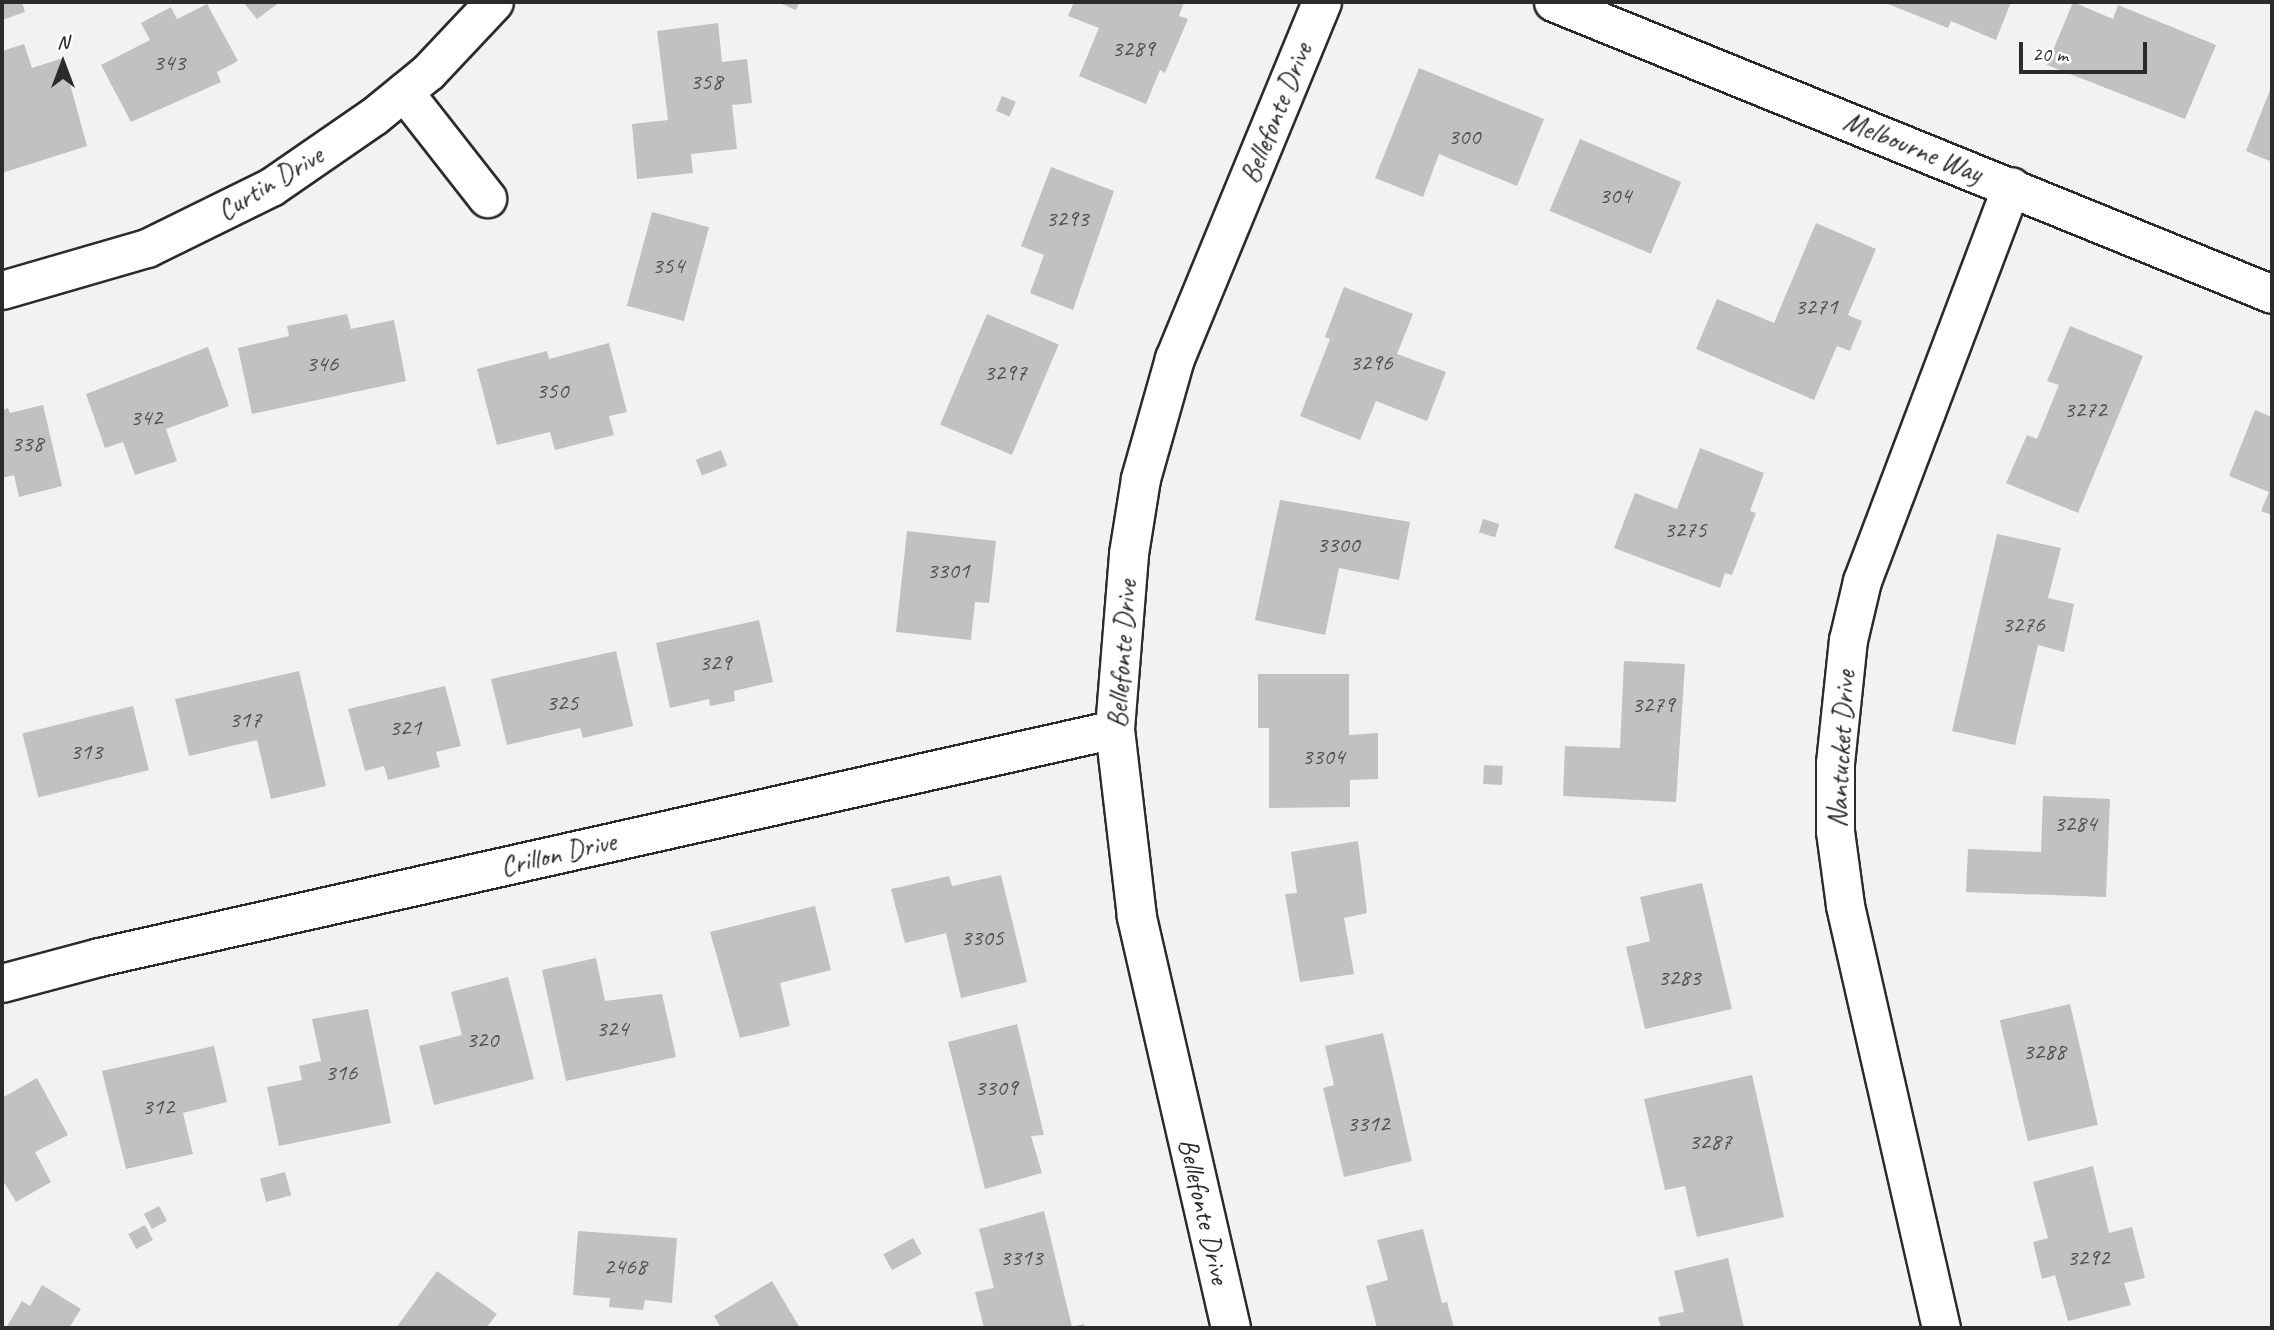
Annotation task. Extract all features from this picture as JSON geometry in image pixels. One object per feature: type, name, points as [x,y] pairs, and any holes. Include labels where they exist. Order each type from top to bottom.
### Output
[{"type":"street","name":"Curtin Drive","points":[[2,290],[94,266],[217,217],[271,187],[404,92],[466,35],[494,2]]},
{"type":"street","name":"Bellefonte Drive","points":[[1231,1328],[1137,917],[1115,729],[1131,542],[1141,479],[1175,359],[1322,2]]},
{"type":"street","name":"Melbourne Way","points":[[1553,2],[2272,294]]},
{"type":"street","points":[[404,92],[487,198]]},
{"type":"street","name":"Nantucket Drive","points":[[1941,1328],[1845,905],[1835,831],[1835,763],[1848,639],[1862,581],[2011,186]]},
{"type":"street","name":"Crillon Drive","points":[[2,983],[99,957],[1115,729]]},
{"type":"building","points":[[2,2],[22,2],[25,12],[2,20]]},
{"type":"building","points":[[243,2],[280,2],[257,19]]},
{"type":"building","points":[[777,2],[800,2],[796,10]]},
{"type":"building","points":[[1074,2],[1184,2],[1179,16],[1188,19],[1165,73],[1160,70],[1146,104],[1079,76],[1099,28],[1068,16]]},
{"type":"building","points":[[1883,2],[2011,2],[1996,40],[1951,21],[1948,28]]},
{"type":"building","points":[[2073,2],[2113,19],[2118,5],[2216,45],[2185,119],[2047,65]]},
{"type":"building","points":[[207,4],[238,61],[217,72],[221,82],[131,122],[101,65],[150,40],[141,23],[171,7],[177,19]]},
{"type":"building","points":[[718,23],[722,62],[747,59],[752,103],[732,105],[737,149],[691,154],[693,173],[637,179],[632,124],[668,120],[657,31]]},
{"type":"building","points":[[24,44],[32,68],[63,58],[87,146],[2,173],[2,51]]},
{"type":"building","points":[[1419,68],[1544,119],[1517,186],[1439,154],[1423,197],[1375,178]]},
{"type":"building","points":[[2272,85],[2272,162],[2246,151]]},
{"type":"building","points":[[1002,96],[1016,102],[1010,117],[996,111]]},
{"type":"building","points":[[1580,139],[1681,182],[1651,254],[1550,211]]},
{"type":"building","points":[[1051,167],[1114,191],[1073,310],[1030,293],[1044,255],[1021,246]]},
{"type":"building","points":[[652,212],[709,227],[684,321],[627,306]]},
{"type":"building","points":[[1816,223],[1876,249],[1848,315],[1862,321],[1850,351],[1837,346],[1814,400],[1696,349],[1717,299],[1774,323]]},
{"type":"building","points":[[1344,287],[1413,314],[1397,354],[1446,372],[1427,421],[1376,401],[1360,440],[1300,416],[1330,339],[1325,337]]},
{"type":"building","points":[[347,314],[351,329],[394,320],[406,381],[252,414],[238,348],[289,336],[287,326]]},
{"type":"building","points":[[987,314],[1059,344],[1012,455],[940,424]]},
{"type":"building","points":[[2070,326],[2143,356],[2078,513],[2006,483],[2027,435],[2037,439],[2059,385],[2047,381]]},
{"type":"building","points":[[609,343],[627,412],[609,416],[614,435],[555,450],[550,432],[497,445],[477,369],[547,351],[549,359]]},
{"type":"building","points":[[208,347],[229,406],[166,429],[177,461],[135,475],[123,442],[105,448],[86,394]]},
{"type":"building","points":[[43,405],[62,486],[19,497],[14,475],[2,478],[2,410],[8,408],[10,413]]},
{"type":"building","points":[[2255,410],[2272,417],[2272,515],[2261,511],[2269,492],[2229,476]]},
{"type":"building","points":[[1700,448],[1764,473],[1750,511],[1756,513],[1732,575],[1725,573],[1720,588],[1614,548],[1635,493],[1677,509]]},
{"type":"building","points":[[721,450],[727,466],[702,476],[696,460]]},
{"type":"building","points":[[1280,500],[1410,522],[1399,580],[1339,568],[1325,635],[1255,620]]},
{"type":"building","points":[[1483,519],[1499,524],[1495,537],[1479,532]]},
{"type":"building","points":[[907,531],[996,541],[989,603],[975,602],[971,640],[896,632]]},
{"type":"building","points":[[1997,534],[2061,548],[2048,598],[2074,604],[2064,652],[2038,645],[2015,745],[1952,731]]},
{"type":"building","points":[[759,620],[773,682],[734,691],[735,701],[710,706],[709,699],[670,708],[656,643]]},
{"type":"building","points":[[616,651],[633,726],[583,738],[580,728],[507,745],[491,679]]},
{"type":"building","points":[[1624,661],[1685,664],[1676,802],[1563,796],[1565,746],[1620,748]]},
{"type":"building","points":[[299,671],[326,786],[271,799],[257,740],[189,756],[175,699]]},
{"type":"building","points":[[1258,674],[1349,674],[1349,735],[1378,733],[1378,779],[1350,780],[1350,807],[1269,808],[1269,728],[1258,728]]},
{"type":"building","points":[[445,686],[461,746],[436,752],[440,767],[388,780],[384,766],[365,771],[348,709]]},
{"type":"building","points":[[133,706],[149,770],[38,798],[22,734]]},
{"type":"building","points":[[1484,765],[1503,766],[1502,785],[1483,784]]},
{"type":"building","points":[[2043,796],[2110,799],[2106,897],[1966,892],[1968,849],[2041,852]]},
{"type":"building","points":[[1358,841],[1367,913],[1344,918],[1354,974],[1300,982],[1285,894],[1297,893],[1291,852]]},
{"type":"building","points":[[1001,875],[1027,982],[961,998],[946,933],[905,943],[891,889],[949,876],[952,886]]},
{"type":"building","points":[[1702,883],[1732,1009],[1645,1029],[1626,947],[1650,941],[1640,897]]},
{"type":"building","points":[[815,906],[831,970],[780,983],[790,1026],[740,1038],[710,932]]},
{"type":"building","points":[[596,958],[605,1001],[662,994],[676,1057],[566,1081],[542,970]]},
{"type":"building","points":[[508,977],[534,1079],[434,1105],[419,1046],[462,1035],[451,992]]},
{"type":"building","points":[[2070,1004],[2098,1125],[2028,1141],[2000,1020]]},
{"type":"building","points":[[368,1009],[391,1123],[279,1146],[267,1087],[302,1080],[299,1066],[321,1061],[312,1019]]},
{"type":"building","points":[[1017,1024],[1044,1135],[1031,1136],[1042,1173],[985,1189],[948,1042]]},
{"type":"building","points":[[1383,1033],[1412,1161],[1344,1177],[1323,1088],[1334,1085],[1325,1046]]},
{"type":"building","points":[[214,1046],[227,1102],[183,1113],[193,1154],[126,1169],[102,1071]]},
{"type":"building","points":[[1752,1075],[1784,1217],[1697,1237],[1685,1186],[1665,1190],[1644,1099]]},
{"type":"building","points":[[37,1078],[68,1135],[35,1152],[51,1182],[16,1202],[2,1179],[2,1098]]},
{"type":"building","points":[[2093,1166],[2109,1233],[2132,1227],[2145,1278],[2124,1283],[2131,1305],[2068,1321],[2055,1275],[2042,1279],[2033,1242],[2048,1238],[2033,1182]]},
{"type":"building","points":[[285,1172],[291,1195],[266,1202],[260,1179]]},
{"type":"building","points":[[159,1206],[167,1221],[152,1229],[144,1214]]},
{"type":"building","points":[[1044,1211],[1072,1327],[1084,1324],[1085,1328],[984,1328],[975,1292],[994,1288],[979,1229]]},
{"type":"building","points":[[145,1225],[153,1240],[136,1249],[128,1234]]},
{"type":"building","points":[[1423,1229],[1442,1303],[1447,1302],[1454,1328],[1377,1328],[1366,1286],[1388,1280],[1377,1240]]},
{"type":"building","points":[[578,1231],[677,1238],[672,1303],[645,1300],[643,1310],[609,1307],[610,1298],[573,1295]]},
{"type":"building","points":[[913,1238],[922,1254],[892,1270],[883,1254]]},
{"type":"building","points":[[1728,1258],[1744,1328],[1661,1328],[1658,1317],[1684,1312],[1674,1271]]},
{"type":"building","points":[[437,1271],[497,1314],[486,1328],[396,1328]]},
{"type":"building","points":[[772,1281],[800,1328],[721,1328],[714,1316]]},
{"type":"building","points":[[42,1285],[81,1309],[69,1328],[6,1328],[22,1301],[30,1306]]}]
